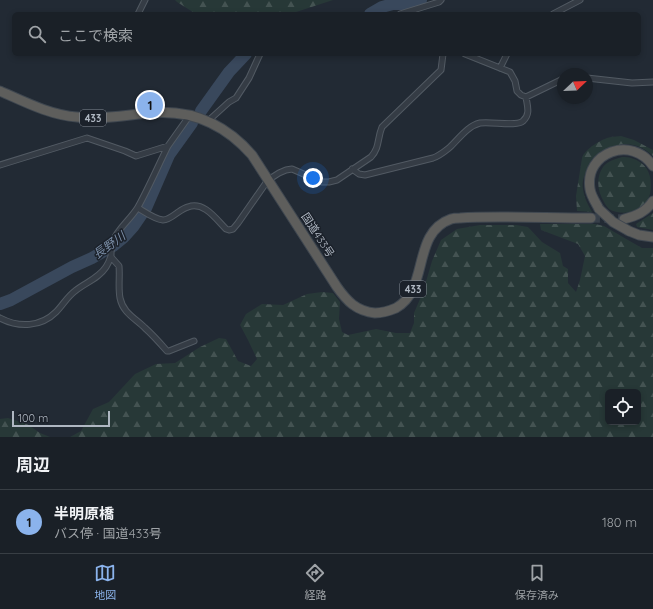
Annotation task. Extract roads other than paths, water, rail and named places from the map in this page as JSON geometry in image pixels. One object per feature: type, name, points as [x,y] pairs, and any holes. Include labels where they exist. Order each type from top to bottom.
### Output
[{"type":"highway","name":"国道433号","points":[[0,91],[48,111],[62,115],[92,118],[173,112],[190,115],[208,121],[227,132],[244,146],[252,155],[328,274],[346,299],[356,307],[368,312],[378,313],[390,311],[409,297],[413,290],[425,247],[431,234],[440,225],[452,219],[472,217],[591,218]]},
{"type":"highway","points":[[653,166],[644,156],[636,152],[627,150],[614,151],[602,157],[596,163],[592,171],[590,184],[592,197],[599,209],[613,222],[638,235],[653,237]]},
{"type":"highway","points":[[624,218],[635,216],[642,212],[649,207],[653,201]]},
{"type":"street","points":[[139,12],[145,0]]},
{"type":"street","points":[[411,12],[441,0]]},
{"type":"street","points":[[557,12],[580,0]]},
{"type":"street","points":[[208,121],[229,102],[236,98],[249,78],[259,56]]},
{"type":"street","points":[[138,208],[156,218],[164,220],[188,207],[202,207],[229,230],[233,229],[238,223],[268,180],[286,170],[292,169],[322,182],[337,180],[371,157],[378,145],[379,134],[382,127],[441,70],[443,56]]},
{"type":"street","points":[[470,56],[510,72],[515,81],[517,91],[526,97]]},
{"type":"street","points":[[500,68],[506,56]]},
{"type":"street","points":[[593,78],[632,83],[653,82]]},
{"type":"street","points":[[526,97],[557,82]]},
{"type":"street","points":[[352,169],[358,174],[365,175],[427,160],[440,155],[473,126],[492,123],[517,124],[523,121],[527,116],[528,111],[526,97]]},
{"type":"street","points":[[0,318],[16,325],[31,324],[48,319],[57,311],[68,296],[81,286],[99,276],[106,267],[111,255],[112,241],[138,208],[168,146],[190,115]]},
{"type":"street","points":[[0,165],[86,138],[136,156],[168,146]]},
{"type":"street","points":[[111,255],[119,266],[118,285],[120,299],[125,310],[131,317],[144,327],[167,351],[194,341]]},
{"type":"waterway","name":"長野川","points":[[373,12],[382,7],[393,4],[409,4],[421,0]]},
{"type":"waterway","name":"長野川","points":[[201,111],[229,72],[244,56]]},
{"type":"waterway","name":"長野川","points":[[0,304],[11,300],[72,267],[92,258],[113,246],[124,237],[146,208],[169,155],[192,123]]},
{"type":"tunnel","points":[[591,218],[624,219]]},
{"type":"place","name":"半明原橋","points":[[150,105]]}]
